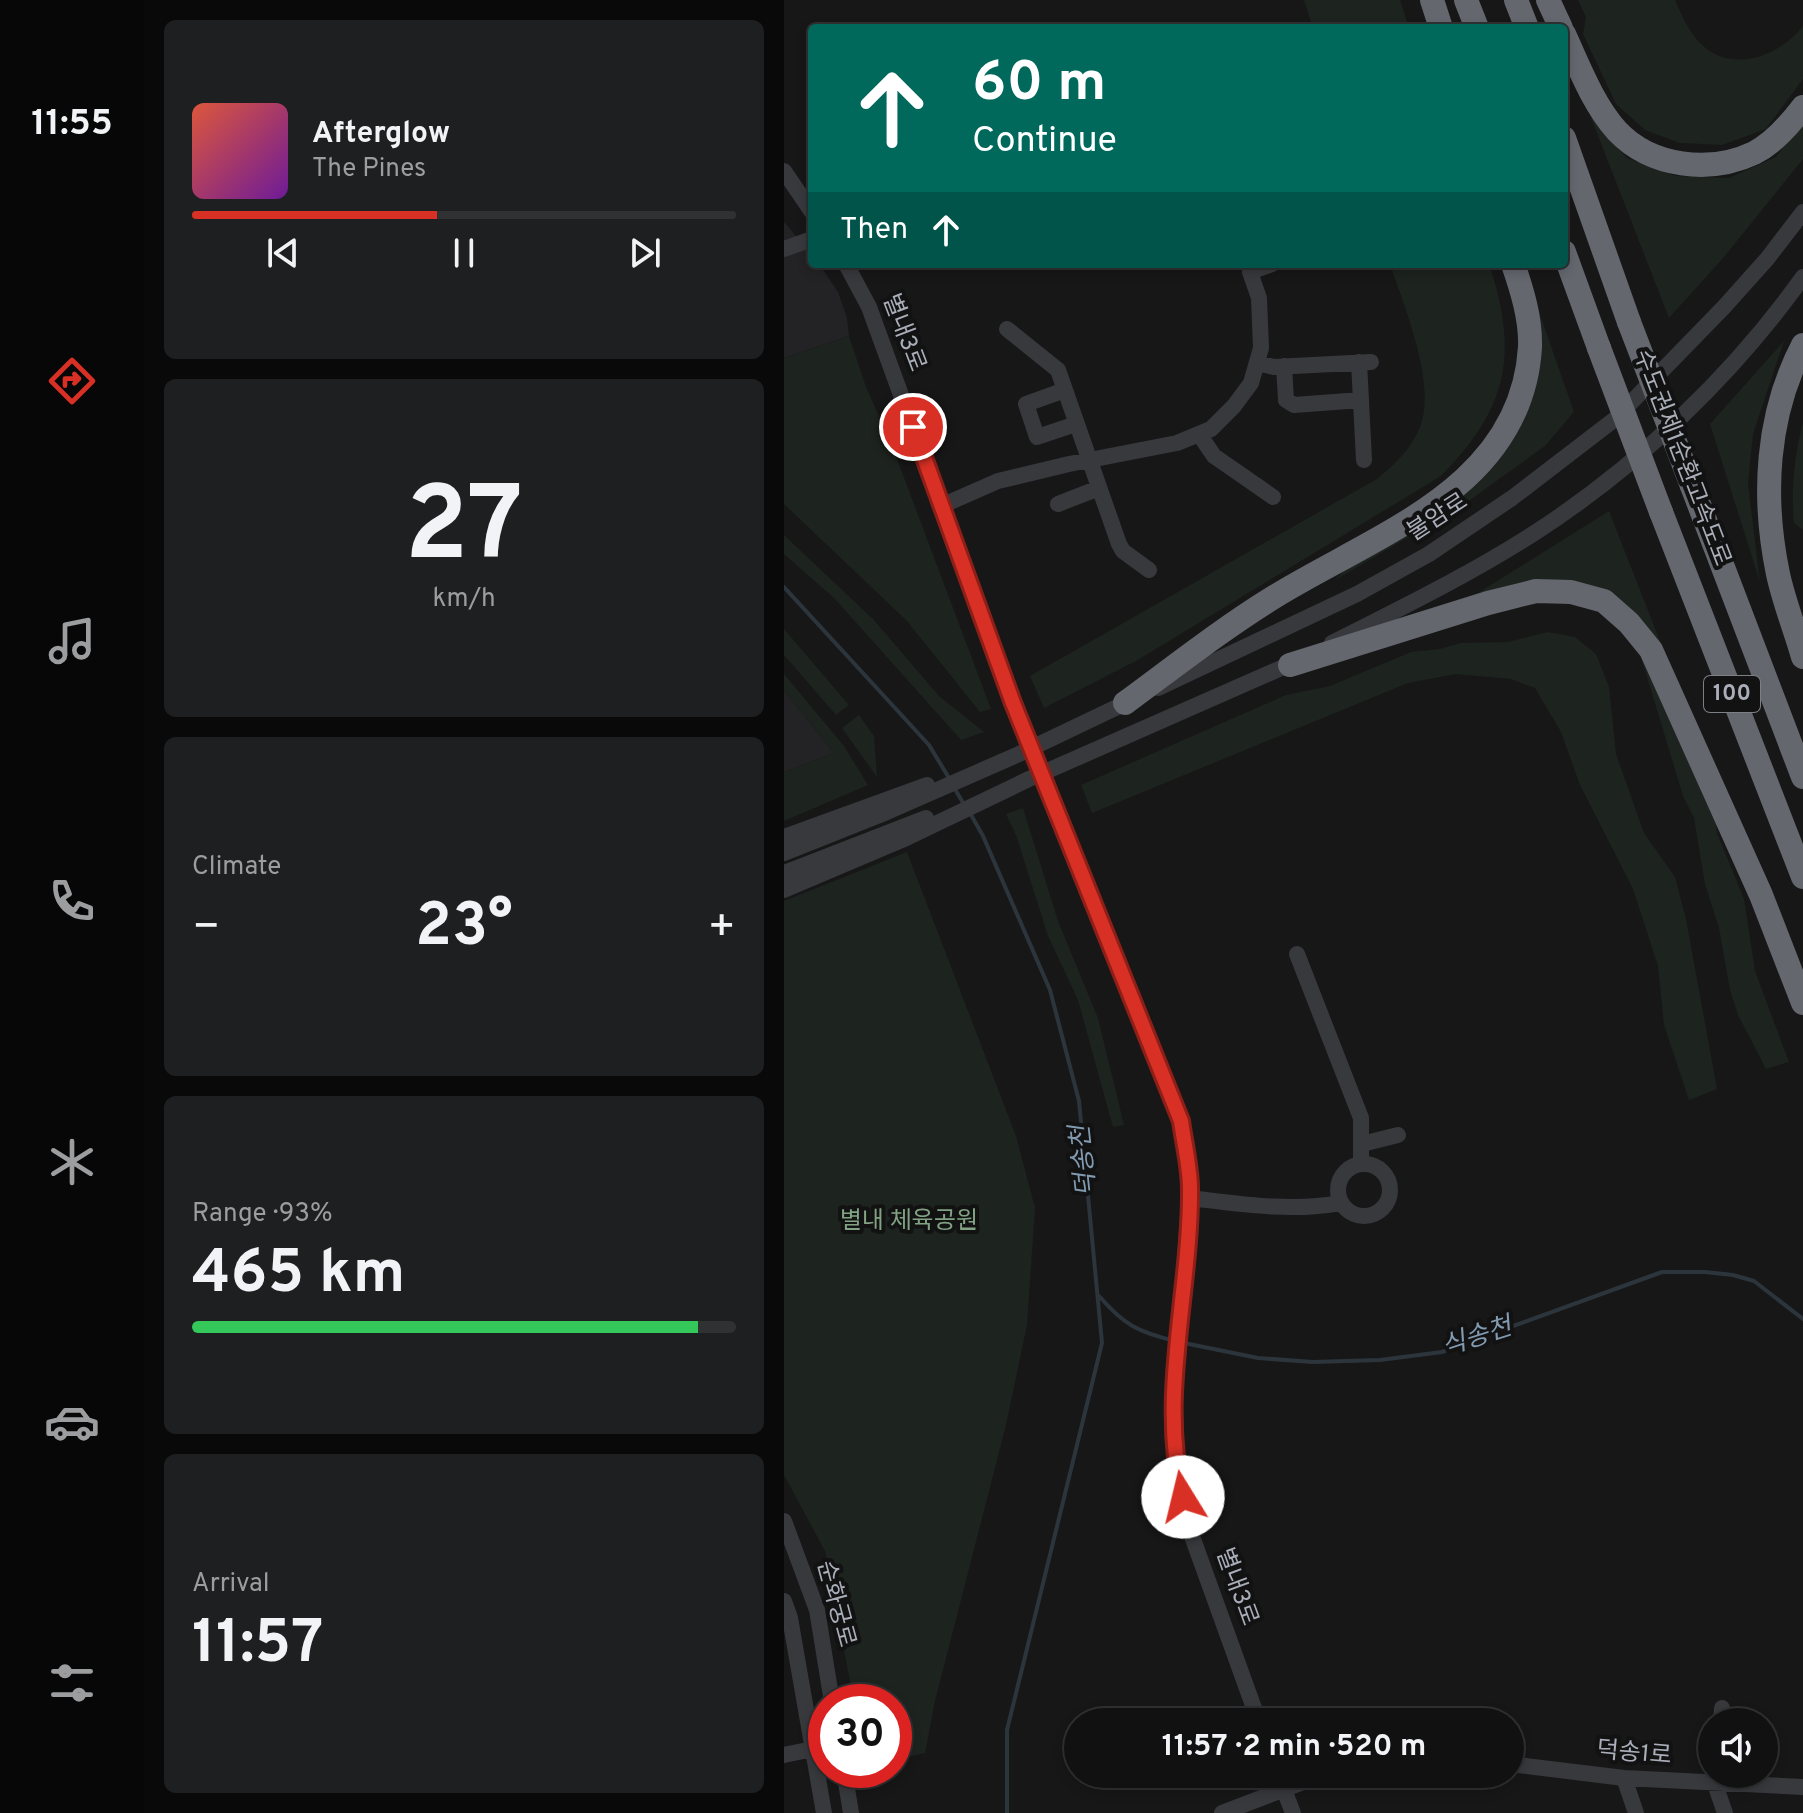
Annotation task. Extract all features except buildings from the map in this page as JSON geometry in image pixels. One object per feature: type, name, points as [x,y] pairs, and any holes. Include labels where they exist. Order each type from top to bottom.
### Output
[{"type":"highway","points":[[1432,0],[1440,24]]},
{"type":"highway","points":[[1466,0],[1475,24]]},
{"type":"highway","points":[[1516,0],[1525,24]]},
{"type":"highway","points":[[1548,0],[1559,24]]},
{"type":"highway","points":[[1568,42],[1598,104],[1618,132],[1643,151],[1670,162],[1728,162],[1755,152],[1774,139],[1803,107]]},
{"type":"highway","name":"수도권제1순환고속도로","points":[[1568,149],[1629,322],[1803,777]]},
{"type":"highway","name":"수도권제1순환고속도로","points":[[1568,263],[1803,877]]},
{"type":"highway","points":[[1125,703],[1272,598],[1423,512],[1458,488],[1489,457],[1511,420],[1520,397],[1530,345],[1525,300],[1514,268]]},
{"type":"highway","points":[[1803,345],[1775,418],[1769,525],[1778,577],[1803,657]]},
{"type":"highway","points":[[1290,665],[1536,591],[1571,592],[1604,601],[1629,623],[1651,650],[1761,895],[1803,1003]]},
{"type":"street","points":[[784,171],[808,206]]},
{"type":"street","name":"불암로","points":[[884,806],[1019,754],[1357,594],[1429,554],[1512,498],[1615,419],[1716,317],[1803,212]]},
{"type":"street","points":[[784,249],[808,240]]},
{"type":"street","name":"별내3로","points":[[848,268],[869,307],[1013,703],[1181,1121],[1190,1198],[1174,1408],[1177,1476],[1193,1539],[1254,1708]]},
{"type":"street","points":[[941,506],[998,481],[1177,443],[1211,429],[1251,383],[1261,348],[1259,298],[1250,272],[1261,268]]},
{"type":"street","points":[[784,890],[898,835],[1290,665],[1441,587],[1536,532],[1627,466],[1706,391],[1760,332],[1803,277]]},
{"type":"street","points":[[1007,329],[1058,370],[1119,544],[1123,551],[1149,570]]},
{"type":"street","points":[[1257,363],[1284,366],[1365,362],[1361,400],[1364,460]]},
{"type":"street","points":[[1284,366],[1286,400],[1294,405],[1361,400]]},
{"type":"street","points":[[1065,390],[1026,404],[1029,415],[1037,437],[1076,424]]},
{"type":"street","points":[[1199,434],[1214,456],[1273,497]]},
{"type":"street","points":[[1058,504],[1099,488]]},
{"type":"street","points":[[784,837],[884,806]]},
{"type":"street","points":[[784,853],[884,806]]},
{"type":"street","points":[[784,873],[898,835]]},
{"type":"street","points":[[1297,954],[1361,1118],[1361,1164]]},
{"type":"street","points":[[1362,1144],[1398,1135]]},
{"type":"street","points":[[1361,1164],[1380,1170],[1387,1178],[1389,1198],[1377,1213],[1367,1216],[1348,1211],[1341,1203],[1339,1183],[1344,1174],[1361,1164]]},
{"type":"street","points":[[1190,1198],[1309,1209],[1341,1203]]},
{"type":"street","name":"순화궁로","points":[[784,1521],[817,1610],[829,1684]]},
{"type":"street","name":"순화궁로","points":[[784,1601],[790,1618],[808,1721]]},
{"type":"street","points":[[784,1755],[808,1750]]},
{"type":"street","name":"덕송1로","points":[[1524,1766],[1624,1778],[1698,1779]]},
{"type":"street","points":[[1624,1778],[1636,1813]]},
{"type":"street","name":"덕송1로","points":[[1778,1785],[1803,1787]]},
{"type":"street","name":"순화궁로","points":[[820,1788],[824,1813]]},
{"type":"street","points":[[847,1788],[851,1813]]},
{"type":"street","points":[[1222,1813],[1270,1788]]},
{"type":"street","points":[[1283,1788],[1293,1813]]},
{"type":"street","points":[[1718,1788],[1725,1813]]},
{"type":"shaded area","points":[[784,222],[808,250],[808,268],[822,268],[838,292],[847,318],[849,336],[784,358]]},
{"type":"shaded area","points":[[784,690],[834,753],[784,772]]},
{"type":"green space","points":[[1304,0],[1400,0],[1408,24],[1312,24]]},
{"type":"green space","points":[[1578,0],[1675,0],[1700,43],[1713,53],[1740,60],[1754,58],[1781,46],[1803,26],[1803,79],[1766,129],[1722,145],[1680,143],[1645,130],[1616,104],[1583,34],[1586,17]]},
{"type":"green space","points":[[1590,115],[1627,158],[1676,176],[1729,178],[1776,157],[1803,121],[1803,159],[1724,257],[1669,318]]},
{"type":"green space","points":[[1391,268],[1490,268],[1504,326],[1505,353],[1501,378],[1494,403],[1481,427],[1441,476],[1136,661],[1044,708],[1030,676],[1377,479],[1396,462],[1416,435],[1424,409],[1422,368]]},
{"type":"green space","points":[[1528,280],[1574,412],[1545,446],[1463,505],[1335,580],[1504,447]]},
{"type":"green space","points":[[849,336],[991,709],[980,712],[907,621],[784,504],[784,358]]},
{"type":"green space","points":[[1784,341],[1753,434],[1748,484],[1760,582],[1710,424]]},
{"type":"green space","points":[[1803,423],[1803,530],[1794,523],[1793,498],[1795,460]]},
{"type":"green space","points":[[1609,511],[1667,659],[1656,640],[1539,581],[1478,593]]},
{"type":"green space","points":[[784,535],[874,620],[939,696],[984,732],[961,740],[835,599],[784,554]]},
{"type":"green space","points":[[784,629],[849,705],[836,715],[784,655]]},
{"type":"green space","points":[[1548,632],[1575,637],[1596,654],[1609,687],[1616,754],[1644,833],[1675,877],[1686,919],[1717,1089],[1689,1100],[1664,1025],[1658,966],[1633,889],[1580,785],[1561,732],[1535,688],[1511,679],[1456,674],[1408,683],[1092,813],[1081,785],[1286,695],[1330,686],[1411,652],[1461,643],[1508,642]]},
{"type":"green space","points":[[1641,657],[1716,820],[1717,833],[1744,899],[1755,971],[1789,1062],[1766,1069],[1738,1015],[1730,990],[1719,928],[1705,884],[1694,818],[1683,796]]},
{"type":"green space","points":[[784,674],[844,746],[868,785],[784,821],[784,772],[834,753],[784,690]]},
{"type":"green space","points":[[859,715],[874,736],[877,777],[842,728]]},
{"type":"green space","points":[[1023,808],[1058,921],[1098,1018],[1124,1125],[1113,1127],[1078,1000],[1048,936],[1016,835],[1006,814]]},
{"type":"green space","name":"별내 체육공원","points":[[907,852],[1016,1136],[1035,1208],[1027,1325],[1006,1425],[935,1701],[925,1753],[912,1756],[912,1684],[851,1684],[825,1551],[784,1475],[784,901]]},
{"type":"waterway","name":"덕송천","points":[[784,587],[929,745],[949,778]]},
{"type":"waterway","name":"덕송천","points":[[953,786],[965,806]]},
{"type":"waterway","name":"덕송천","points":[[970,813],[1050,990],[1079,1101],[1102,1343],[1007,1730],[1007,1813]]},
{"type":"waterway","name":"식송천","points":[[1184,1343],[1258,1358],[1313,1362],[1380,1360],[1442,1352],[1662,1272],[1705,1272],[1754,1281],[1803,1319]]},
{"type":"waterway","name":"식송천","points":[[1099,1296],[1132,1326],[1175,1341]]},
{"type":"route","points":[[913,427],[1013,703],[1181,1121],[1190,1187],[1174,1408],[1177,1476],[1183,1497]]}]
